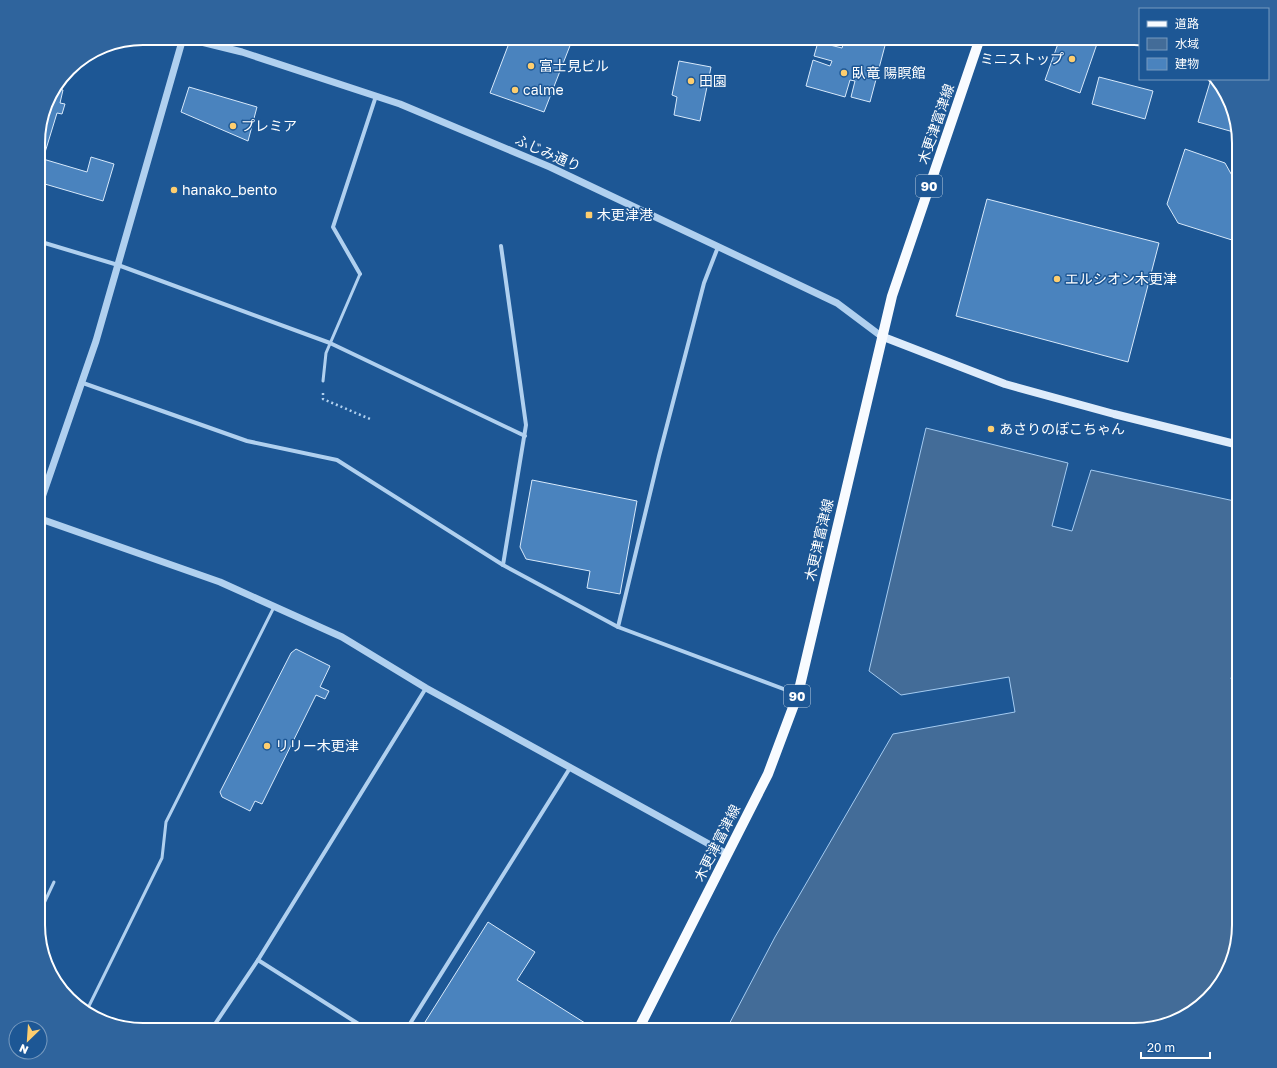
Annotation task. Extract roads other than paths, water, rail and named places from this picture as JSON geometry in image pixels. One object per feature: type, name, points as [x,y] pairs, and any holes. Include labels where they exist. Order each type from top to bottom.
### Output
[{"type":"main road","name":"木更津富津線","points":[[642,1023],[768,774],[798,694],[881,336],[892,296],[978,45]]},
{"type":"main road","points":[[881,336],[1005,384],[1114,414],[1232,442]]},
{"type":"street","points":[[45,489],[83,383],[182,45]]},
{"type":"street","name":"ふじみ通り","points":[[213,45],[242,52],[400,104],[550,167],[837,302],[881,336]]},
{"type":"street","points":[[360,274],[333,227],[376,96]]},
{"type":"street","points":[[45,243],[118,265],[330,343],[525,436]]},
{"type":"street","points":[[501,246],[526,425],[503,565]]},
{"type":"street","points":[[618,627],[659,456],[704,283],[718,247]]},
{"type":"street","points":[[83,383],[248,441],[337,460],[503,565],[618,627],[798,694]]},
{"type":"street","points":[[45,520],[220,582],[342,637],[426,688],[727,854]]},
{"type":"street","points":[[216,1023],[258,960],[426,688]]},
{"type":"street","points":[[410,1023],[570,768]]},
{"type":"street","points":[[258,960],[357,1023]]},
{"type":"lane","points":[[322,381],[326,353],[360,274]]},
{"type":"lane","points":[[88,1007],[162,858],[166,822],[274,606]]},
{"type":"lane","points":[[45,901],[54,882]]},
{"type":"water","points":[[926,428],[1068,463],[1052,526],[1072,531],[1091,470],[1232,500],[1232,932],[1229,951],[1225,963],[1216,980],[1208,990],[1194,1003],[1166,1018],[1134,1023],[730,1023],[775,937],[893,734],[1015,712],[1009,677],[901,695],[869,671]]},
{"type":"place","name":"ミニストップ","points":[[1072,59]]},
{"type":"place","name":"富士見ビル","points":[[531,66]]},
{"type":"place","name":"臥竜 陽瞑館","points":[[844,73]]},
{"type":"place","name":"田園","points":[[691,81]]},
{"type":"place","name":"calme","points":[[515,90]]},
{"type":"place","name":"プレミア","points":[[233,126]]},
{"type":"place","name":"hanako_bento","points":[[174,190]]},
{"type":"place","name":"木更津港","points":[[589,215]]},
{"type":"place","name":"エルシオン木更津","points":[[1057,279]]},
{"type":"place","name":"あさりのぽこちゃん","points":[[991,429]]},
{"type":"place","name":"リリー木更津","points":[[267,746]]}]
